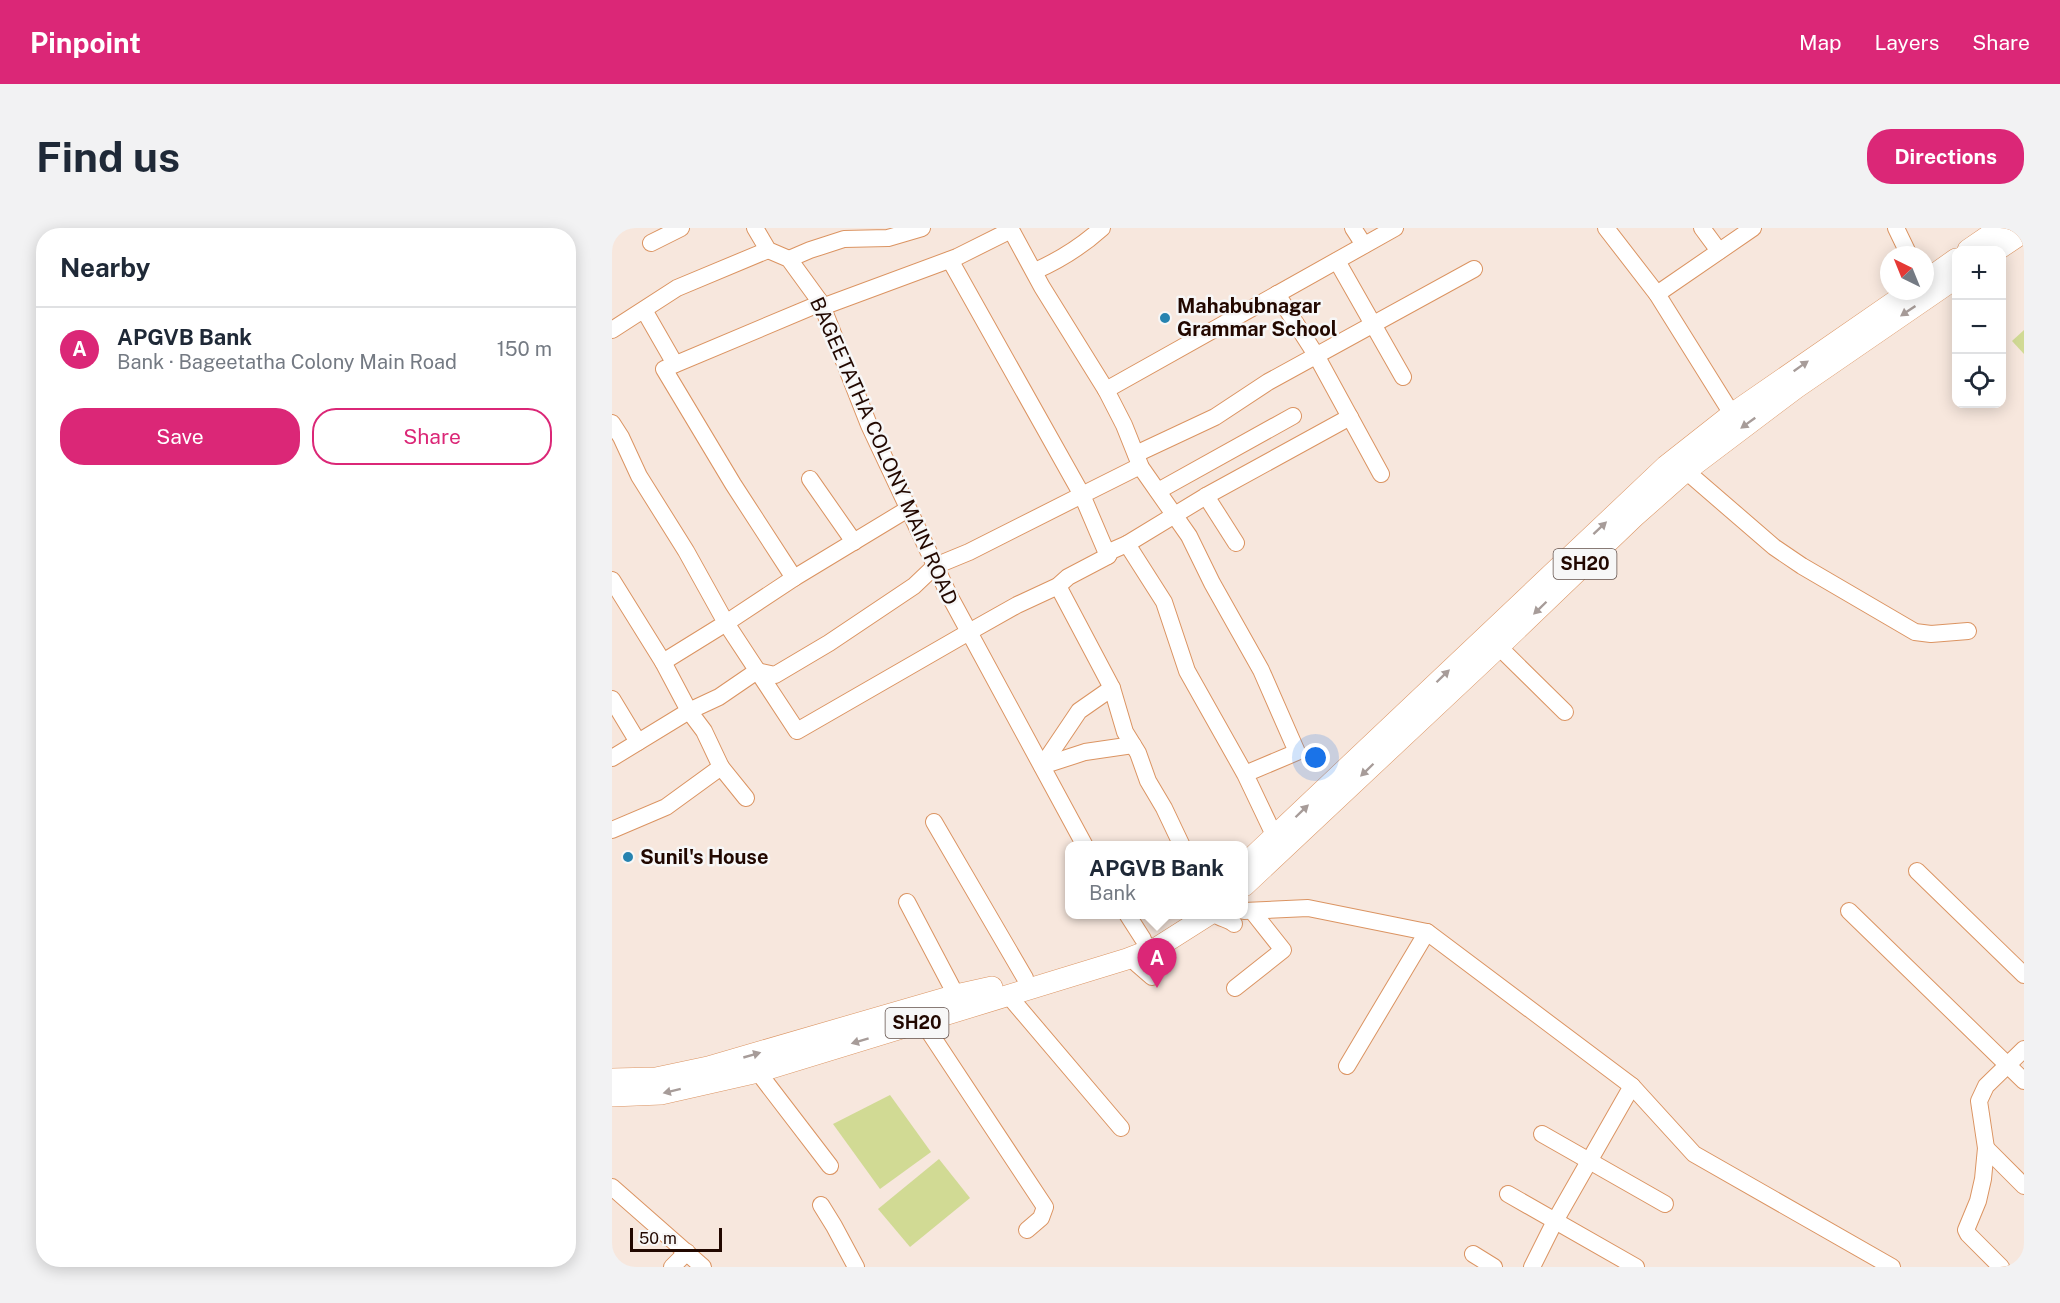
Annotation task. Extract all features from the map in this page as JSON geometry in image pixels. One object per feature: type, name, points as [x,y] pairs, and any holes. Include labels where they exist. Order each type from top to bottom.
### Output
[{"type":"main road","points":[[1974,246],[2000,228]]},
{"type":"main road","points":[[2003,246],[2024,233]]},
{"type":"main road","points":[[1934,274],[1952,262]]},
{"type":"main road","name":"SH20","points":[[1248,882],[1634,517],[1686,471],[1796,388],[1952,281]]},
{"type":"main road","name":"SH20","points":[[1248,861],[1666,466],[1731,414],[1897,300]]},
{"type":"main road","name":"SH20","points":[[612,1096],[661,1094],[758,1072],[1008,995],[1138,947],[1179,919]]},
{"type":"main road","name":"SH20","points":[[612,1079],[656,1078],[708,1067],[957,995],[1138,947],[1158,947],[1204,919]]},
{"type":"street","points":[[651,243],[681,228]]},
{"type":"street","points":[[755,228],[768,250],[789,259],[844,239],[888,238],[917,229]]},
{"type":"street","points":[[1035,271],[1055,262],[1088,241],[1102,228]]},
{"type":"street","points":[[1353,228],[1364,245]]},
{"type":"street","points":[[1106,390],[1395,228]]},
{"type":"street","points":[[1606,228],[1657,294],[1731,414]]},
{"type":"street","points":[[1702,228],[1719,251]]},
{"type":"street","points":[[1657,294],[1753,228]]},
{"type":"street","points":[[1896,228],[1905,246]]},
{"type":"street","points":[[794,578],[733,484],[664,369],[821,305],[950,260],[1011,229],[1042,287],[1106,390],[1124,425],[1138,460],[1189,536],[1212,583],[1261,670],[1297,752],[1245,774]]},
{"type":"street","points":[[612,330],[677,288],[768,250]]},
{"type":"street","name":"BAGEETATHA COLONY MAIN ROAD","points":[[789,259],[821,305],[868,426],[935,566],[1082,841]]},
{"type":"street","points":[[950,260],[1082,495],[1108,556]]},
{"type":"street","points":[[1337,261],[1403,377]]},
{"type":"street","points":[[757,670],[775,675],[829,644],[914,586],[935,566],[969,552],[1082,495],[1138,460],[1215,417],[1268,382],[1474,269]]},
{"type":"street","points":[[1277,294],[1316,355],[1381,474]]},
{"type":"street","points":[[644,310],[675,364]]},
{"type":"street","points":[[1158,491],[1293,416]]},
{"type":"street","points":[[612,423],[639,476],[686,551],[726,623],[797,731],[1017,605],[1058,586],[1068,577],[1108,556],[1111,551],[1127,544],[1206,496],[1350,417]]},
{"type":"street","points":[[1686,471],[1774,547],[1802,566],[1915,632],[1931,634],[1968,631]]},
{"type":"street","points":[[810,479],[854,542]]},
{"type":"street","points":[[1206,496],[1236,543]]},
{"type":"street","points":[[663,662],[794,578],[908,509]]},
{"type":"street","points":[[1127,544],[1164,603],[1187,671],[1245,774],[1275,837]]},
{"type":"street","points":[[612,580],[663,662],[689,711],[704,731],[721,767],[746,798]]},
{"type":"street","points":[[1058,586],[1112,688],[1125,732],[1138,753],[1149,781],[1179,841]]},
{"type":"street","points":[[1499,647],[1565,712]]},
{"type":"street","points":[[612,758],[689,711],[719,697],[757,670]]},
{"type":"street","points":[[1042,766],[1079,711],[1112,688]]},
{"type":"street","points":[[612,699],[638,742]]},
{"type":"street","points":[[1042,766],[1085,752],[1133,745]]},
{"type":"street","points":[[612,830],[666,807],[721,767]]},
{"type":"street","points":[[934,822],[1025,978]]},
{"type":"street","points":[[1917,871],[2024,975]]},
{"type":"street","points":[[907,902],[957,995]]},
{"type":"street","points":[[1248,915],[1308,908],[1427,932],[1632,1086],[1694,1154],[1892,1267]]},
{"type":"street","points":[[1849,911],[2024,1081]]},
{"type":"street","points":[[1128,919],[1138,947],[1137,964],[1152,977]]},
{"type":"street","points":[[1235,988],[1283,950],[1247,919]]},
{"type":"street","points":[[1347,1066],[1427,932]]},
{"type":"street","points":[[1008,995],[1121,1128]]},
{"type":"street","points":[[922,1021],[1045,1207],[1041,1218],[1027,1230]]},
{"type":"street","points":[[2001,1267],[1966,1230],[1978,1201],[1986,1148],[1978,1101],[1986,1086],[2024,1049]]},
{"type":"street","points":[[758,1072],[830,1166]]},
{"type":"street","points":[[1532,1267],[1554,1221],[1632,1086]]},
{"type":"street","points":[[1542,1134],[1665,1204]]},
{"type":"street","points":[[1986,1148],[2024,1186]]},
{"type":"street","points":[[612,1187],[703,1267]]},
{"type":"street","points":[[1508,1194],[1636,1267]]},
{"type":"street","points":[[821,1205],[856,1267]]},
{"type":"street","points":[[672,1267],[687,1252]]},
{"type":"street","points":[[1473,1254],[1494,1267]]},
{"type":"green space","points":[[2024,330],[2024,354],[2012,341]]},
{"type":"green space","points":[[890,1095],[931,1152],[880,1189],[833,1124]]},
{"type":"green space","points":[[939,1159],[970,1198],[910,1247],[878,1209]]},
{"type":"place","name":"Mahabubnagar Grammar School","points":[[1165,318]]},
{"type":"place","name":"Sunil's House","points":[[628,857]]},
{"type":"place","name":"APGVB Bank","points":[[1157,988]]}]
